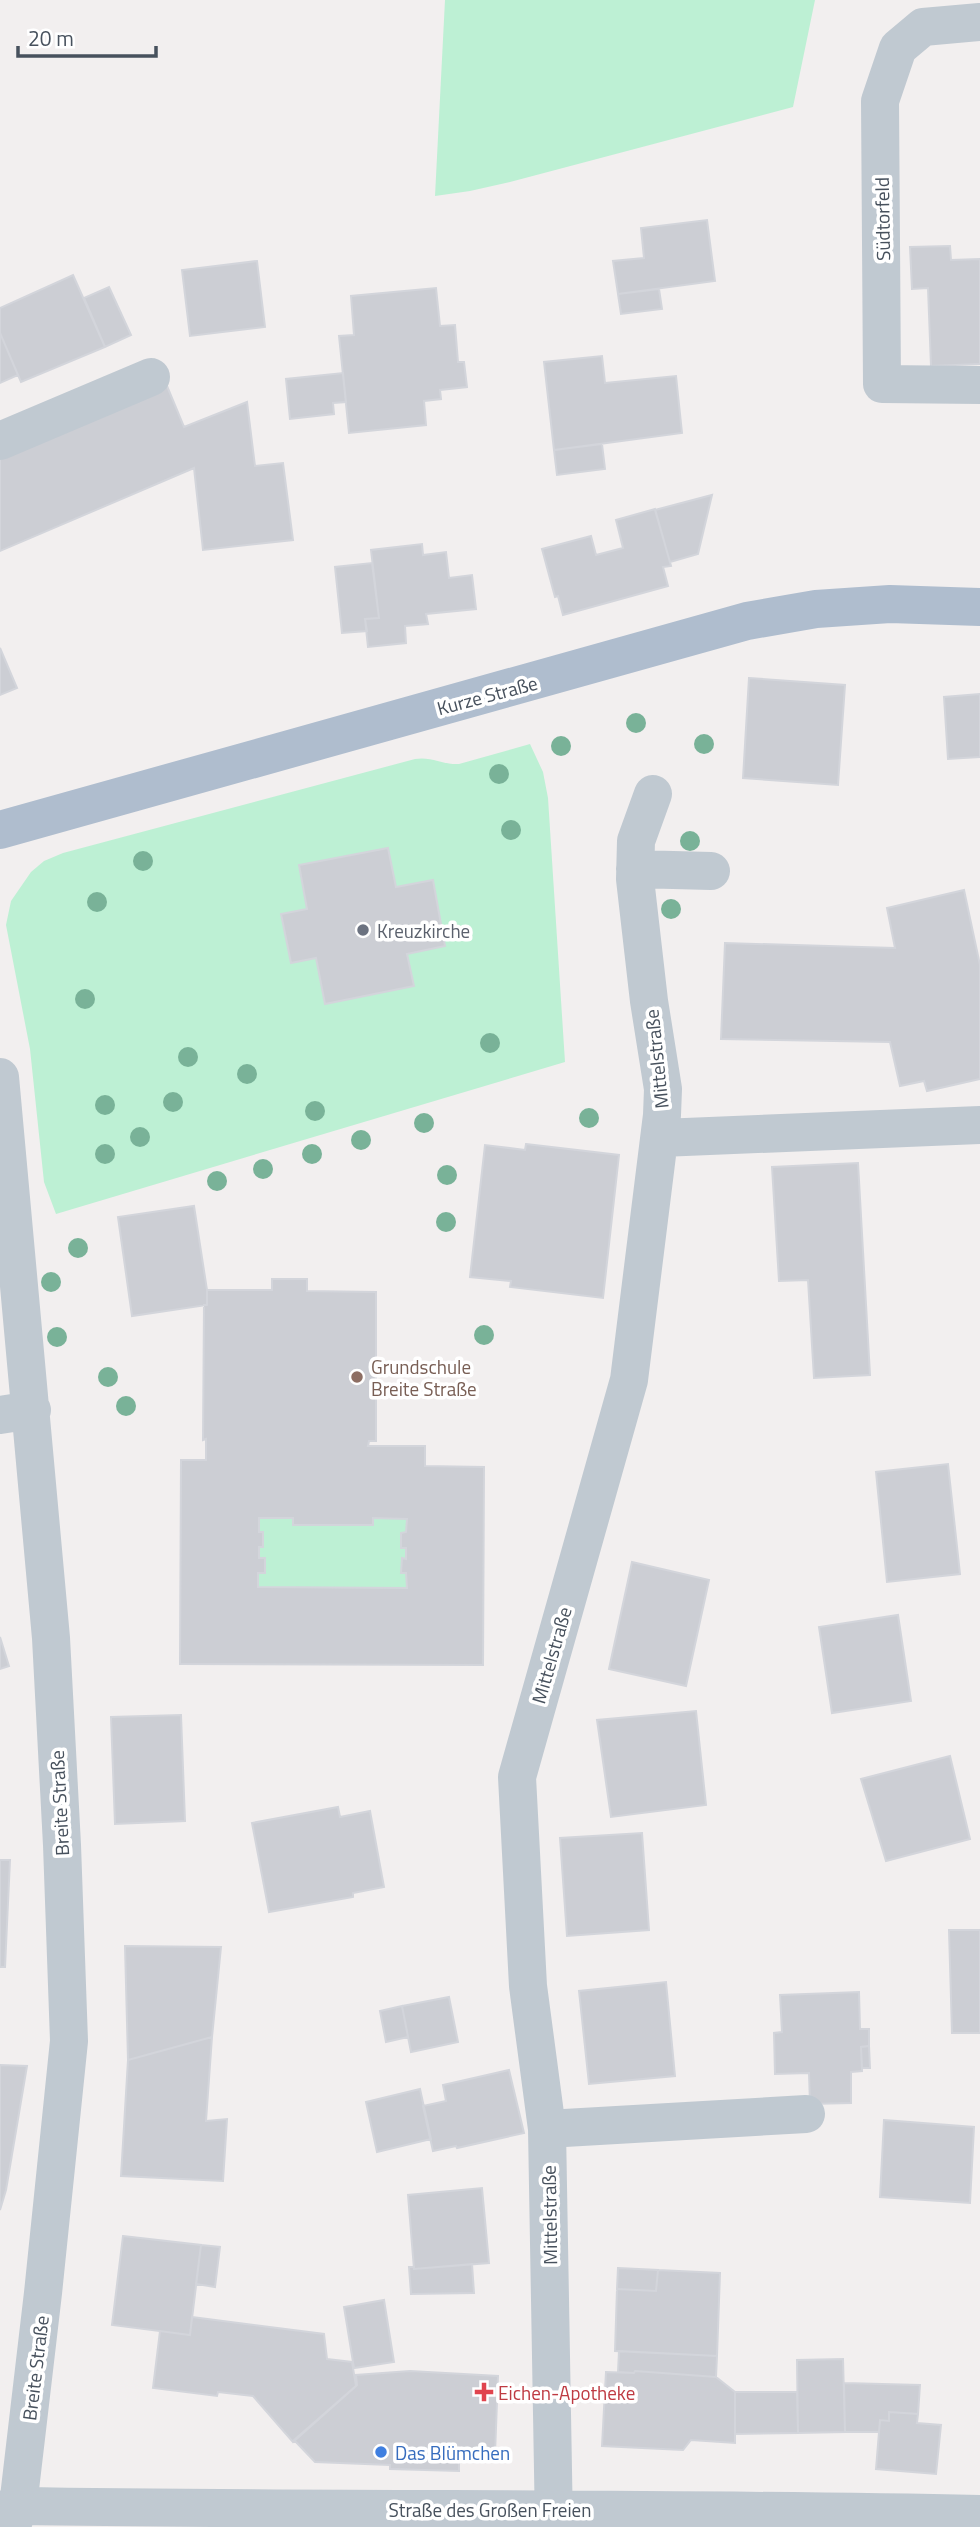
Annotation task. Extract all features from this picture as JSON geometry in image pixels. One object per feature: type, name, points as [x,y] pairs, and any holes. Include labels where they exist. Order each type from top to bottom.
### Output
[{"type":"main road","name":"Kurze Straße","points":[[0,830],[747,621],[816,609],[890,604],[980,607]]},
{"type":"street","name":"Südtorfeld","points":[[980,22],[923,27],[898,48],[880,101],[882,384],[980,385]]},
{"type":"street","points":[[0,441],[150,377]]},
{"type":"street","name":"Mittelstraße","points":[[554,2518],[547,2129],[528,1986],[517,1777],[629,1380],[661,1138],[663,1090],[649,1001],[635,869],[636,841],[653,794]]},
{"type":"street","points":[[635,869],[711,871]]},
{"type":"street","name":"Breite Straße","points":[[0,1077],[16,1412],[51,1638],[69,2041],[42,2306],[10,2514]]},
{"type":"street","points":[[661,1138],[980,1125]]},
{"type":"street","points":[[547,2129],[806,2114]]},
{"type":"street","name":"Straße des Großen Freien","points":[[10,2514],[191,2509],[554,2518],[770,2510],[980,2514]]},
{"type":"green space","points":[[445,0],[815,0],[793,107],[510,182],[435,196]]},
{"type":"green space","points":[[530,744],[543,772],[548,798],[565,1062],[56,1214],[44,1182],[30,1049],[6,925],[11,901],[31,872],[44,861],[63,853],[415,759],[459,764]]},
{"type":"green space","points":[[259,1518],[293,1518],[294,1525],[373,1525],[373,1518],[407,1519],[406,1532],[401,1533],[401,1547],[406,1548],[406,1559],[402,1559],[401,1573],[406,1573],[407,1588],[258,1587],[258,1573],[264,1558],[259,1558],[259,1547],[263,1547],[263,1532],[259,1532]]},
{"type":"building","points":[[707,220],[715,281],[618,294],[613,261],[644,258],[641,228]]},
{"type":"building","points":[[950,246],[951,260],[980,259],[980,364],[931,366],[928,288],[912,289],[910,247]]},
{"type":"building","points":[[257,261],[265,327],[190,336],[182,270]]},
{"type":"building","points":[[73,275],[105,347],[21,382],[0,333],[0,308]]},
{"type":"building","points":[[109,287],[131,335],[105,347],[84,298]]},
{"type":"building","points":[[436,288],[440,326],[455,325],[458,362],[464,362],[467,387],[440,390],[441,399],[424,401],[426,425],[349,433],[339,336],[354,335],[351,296]]},
{"type":"building","points":[[659,289],[662,309],[621,314],[618,294]]},
{"type":"building","points":[[0,333],[18,375],[0,383]]},
{"type":"building","points":[[602,356],[605,383],[676,376],[682,433],[554,450],[544,362]]},
{"type":"building","points":[[343,373],[346,402],[333,403],[334,414],[290,419],[286,379]]},
{"type":"building","points":[[167,386],[184,427],[247,402],[255,466],[283,463],[293,540],[203,550],[194,468],[0,551],[0,457]]},
{"type":"building","points":[[602,444],[605,469],[557,475],[554,450]]},
{"type":"building","points":[[712,495],[698,554],[670,562],[655,510]]},
{"type":"building","points":[[655,509],[671,566],[663,567],[668,586],[563,615],[558,596],[555,597],[542,549],[591,536],[596,555],[623,548],[616,520]]},
{"type":"building","points":[[422,544],[423,555],[446,552],[449,578],[472,575],[476,609],[426,614],[428,624],[405,626],[406,643],[368,647],[365,619],[379,618],[371,550]]},
{"type":"building","points":[[372,563],[379,618],[365,619],[367,631],[342,633],[335,567]]},
{"type":"building","points":[[0,648],[17,688],[0,695]]},
{"type":"building","points":[[749,678],[845,685],[838,785],[743,778]]},
{"type":"building","points":[[980,694],[980,757],[948,759],[944,697]]},
{"type":"building","name":"Kreuzkirche","points":[[388,848],[396,887],[433,880],[445,946],[407,954],[414,986],[325,1004],[316,958],[291,963],[281,914],[307,909],[299,865]]},
{"type":"building","points":[[964,890],[980,965],[980,1079],[927,1091],[924,1081],[900,1086],[890,1042],[721,1039],[725,943],[895,948],[887,908]]},
{"type":"building","points":[[526,1144],[619,1155],[603,1298],[510,1287],[511,1281],[470,1277],[485,1145],[525,1150]]},
{"type":"building","points":[[858,1163],[870,1375],[814,1378],[808,1280],[779,1281],[772,1167]]},
{"type":"building","points":[[194,1206],[207,1305],[132,1316],[118,1217]]},
{"type":"building","points":[[272,1279],[307,1279],[307,1291],[376,1292],[376,1441],[369,1441],[368,1446],[425,1446],[425,1466],[484,1467],[483,1665],[180,1664],[181,1460],[206,1460],[206,1439],[203,1440],[204,1305],[207,1305],[207,1290],[272,1290]],"holes":[[[259,1518],[293,1518],[293,1525],[373,1525],[373,1518],[407,1519],[406,1532],[401,1533],[401,1548],[406,1548],[406,1559],[402,1558],[401,1573],[406,1573],[407,1588],[258,1587],[258,1573],[265,1573],[265,1558],[259,1558],[259,1547],[263,1547]]]},
{"type":"building","points":[[948,1464],[960,1574],[887,1582],[876,1472]]},
{"type":"building","points":[[632,1562],[709,1580],[686,1686],[609,1669]]},
{"type":"building","points":[[898,1615],[911,1701],[832,1713],[819,1627]]},
{"type":"building","points":[[0,1637],[9,1666],[0,1669]]},
{"type":"building","points":[[696,1711],[706,1805],[611,1817],[597,1720]]},
{"type":"building","points":[[181,1715],[185,1821],[115,1824],[111,1717]]},
{"type":"building","points":[[950,1756],[970,1839],[886,1861],[861,1779]]},
{"type":"building","points":[[338,1807],[340,1817],[370,1811],[384,1887],[353,1893],[353,1897],[269,1912],[252,1823]]},
{"type":"building","points":[[642,1833],[649,1930],[567,1936],[560,1838]]},
{"type":"building","points":[[0,1860],[10,1860],[5,1967],[0,1967]]},
{"type":"building","points":[[949,1930],[980,1930],[980,2033],[952,2033]]},
{"type":"building","points":[[125,1946],[221,1947],[212,2037],[128,2060]]},
{"type":"building","points":[[666,1982],[675,2076],[589,2084],[579,1991]]},
{"type":"building","points":[[859,1992],[860,2029],[869,2029],[869,2046],[861,2047],[862,2071],[851,2072],[851,2103],[810,2104],[809,2073],[775,2074],[774,2033],[782,2032],[780,1995]]},
{"type":"building","points":[[449,1997],[458,2042],[411,2052],[402,2006]]},
{"type":"building","points":[[402,2006],[408,2037],[386,2042],[380,2011]]},
{"type":"building","points":[[212,2037],[206,2121],[227,2119],[223,2181],[121,2176],[128,2060]]},
{"type":"building","points":[[869,2046],[870,2068],[862,2068],[861,2047]]},
{"type":"building","points":[[0,2065],[27,2066],[6,2190],[0,2210]]},
{"type":"building","points":[[509,2070],[524,2133],[433,2151],[423,2106],[446,2101],[443,2085]]},
{"type":"building","points":[[420,2089],[431,2139],[377,2152],[366,2102]]},
{"type":"building","points":[[884,2120],[974,2127],[970,2203],[880,2197]]},
{"type":"building","points":[[482,2188],[489,2263],[414,2269],[408,2195]]},
{"type":"building","points":[[123,2236],[201,2245],[190,2335],[112,2325]]},
{"type":"building","points":[[201,2245],[220,2247],[215,2287],[196,2284]]},
{"type":"building","points":[[472,2264],[474,2293],[411,2294],[409,2267],[414,2269]]},
{"type":"building","points":[[618,2268],[658,2270],[656,2291],[617,2289]]},
{"type":"building","points":[[658,2270],[720,2273],[717,2356],[615,2351],[617,2289],[656,2291]]},
{"type":"building","points":[[384,2300],[394,2362],[354,2368],[344,2307]]},
{"type":"building","points":[[192,2317],[324,2334],[327,2359],[352,2362],[356,2386],[293,2442],[253,2396],[218,2392],[217,2396],[153,2388],[160,2331],[190,2335]]},
{"type":"building","points":[[619,2351],[717,2356],[716,2377],[618,2372]]},
{"type":"building","points":[[843,2359],[845,2432],[798,2433],[797,2360]]},
{"type":"building","points":[[410,2371],[498,2376],[495,2454],[459,2454],[459,2471],[390,2469],[390,2465],[315,2462],[294,2440],[357,2385],[356,2375]]},
{"type":"building","points":[[635,2371],[716,2377],[735,2392],[735,2443],[691,2440],[683,2450],[602,2446],[606,2372]]},
{"type":"building","points":[[844,2383],[920,2385],[918,2414],[889,2412],[889,2421],[880,2420],[879,2432],[845,2432]]},
{"type":"building","points":[[735,2392],[797,2392],[798,2433],[735,2434]]},
{"type":"building","points":[[889,2412],[918,2414],[917,2423],[941,2425],[936,2474],[876,2469],[880,2420],[889,2421]]},
{"type":"place","name":"Kreuzkirche","points":[[363,930]]},
{"type":"place","name":"Grundschule Breite Straße","points":[[357,1377]]},
{"type":"place","name":"Eichen-Apotheke","points":[[484,2392]]},
{"type":"place","name":"Das Blümchen","points":[[381,2452]]}]
